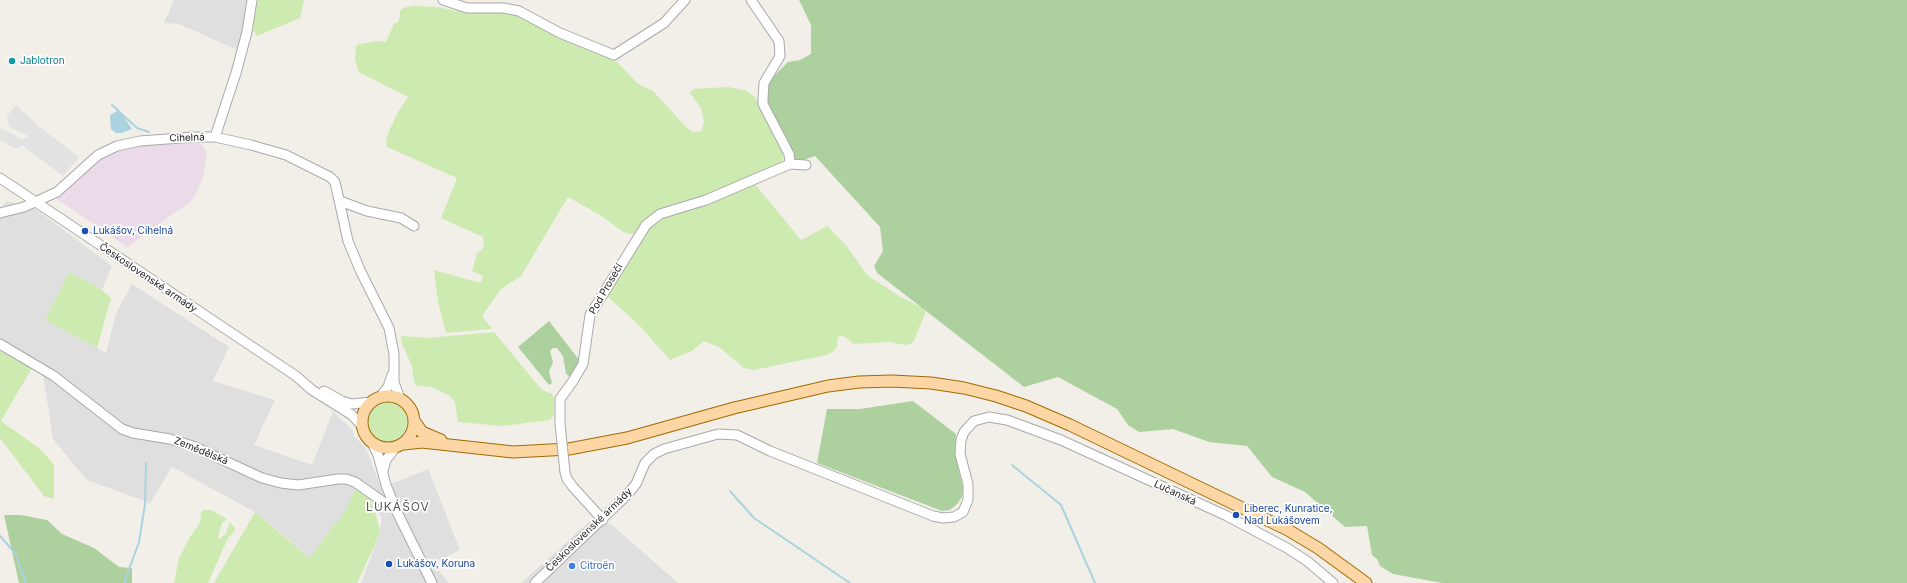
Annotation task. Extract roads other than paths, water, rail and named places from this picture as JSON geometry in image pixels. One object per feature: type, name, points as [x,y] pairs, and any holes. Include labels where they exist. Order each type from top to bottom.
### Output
[{"type":"main road","points":[[372,442],[383,448],[416,442],[513,452],[569,449],[627,438],[734,408],[828,386],[885,381],[932,383],[964,388],[996,396],[1026,406],[1070,425],[1288,530],[1318,548],[1366,583]]},
{"type":"main road","name":"Československé armády","points":[[375,400],[390,396],[400,399]]},
{"type":"main road","points":[[400,399],[411,409],[419,430],[430,437],[461,447]]},
{"type":"main road","points":[[362,426],[364,413],[375,400]]},
{"type":"main road","points":[[399,446],[412,434],[415,422]]},
{"type":"main road","name":"Československé armády","points":[[362,426],[364,432],[372,442]]},
{"type":"street","name":"Cihelná","points":[[0,214],[24,207],[57,192],[98,155],[117,146],[140,141],[215,137],[238,66],[247,32],[252,0]]},
{"type":"street","points":[[443,0],[467,8],[519,11],[560,33],[614,54],[664,23],[685,0]]},
{"type":"street","points":[[751,0],[779,41],[780,56],[764,82],[762,93],[763,104],[789,154],[790,164],[806,166]]},
{"type":"street","points":[[215,137],[251,144],[286,155],[330,177],[335,182],[348,241],[360,270],[389,328],[394,354],[395,386],[400,399]]},
{"type":"street","name":"Pod Prosečí","points":[[603,520],[567,479],[560,424],[560,399],[583,364],[590,315],[646,224],[660,214],[706,200],[790,164]]},
{"type":"street","name":"Československé armády","points":[[0,178],[296,376],[348,403],[360,405],[375,400]]},
{"type":"street","points":[[340,201],[355,208],[407,220],[414,226]]},
{"type":"street","name":"Zemědělská","points":[[0,344],[54,376],[122,429],[133,433],[170,438],[193,446],[262,478],[281,483],[298,485],[346,479],[355,482],[394,508]]},
{"type":"street","points":[[375,400],[388,387],[394,367]]},
{"type":"street","name":"Československé armády","points":[[296,376],[312,390],[352,415],[362,426]]},
{"type":"street","name":"Lučanská","points":[[788,459],[933,516],[943,518],[954,517],[963,512],[968,500],[968,484],[960,447],[964,432],[974,421],[982,418],[989,417],[1008,420],[1061,440],[1259,532],[1306,561],[1333,583]]},
{"type":"street","name":"Československé armády","points":[[535,583],[603,520],[636,484],[649,458],[664,449],[718,434],[730,434],[744,438],[761,448],[788,459]]},
{"type":"street","name":"Československé armády","points":[[372,442],[378,455],[394,508],[431,582]]},
{"type":"street","points":[[383,474],[386,460],[399,446]]},
{"type":"water","points":[[119,110],[132,129],[122,133],[116,133],[111,129],[110,115]]},
{"type":"waterway","points":[[112,105],[137,128],[149,132]]},
{"type":"waterway","points":[[124,583],[139,542],[145,504],[146,463]]},
{"type":"waterway","points":[[1012,465],[1061,505],[1095,583]]},
{"type":"waterway","points":[[730,491],[754,518],[850,583]]},
{"type":"waterway","points":[[0,536],[15,553],[26,583]]},
{"type":"place","name":"Jablotron","points":[[12,61]]},
{"type":"place","name":"Lukášov, Cihelná","points":[[85,231]]},
{"type":"place","name":"Liberec, Kunratice, Nad Lukášovem","points":[[1236,515]]},
{"type":"place","name":"Lukášov, Koruna","points":[[389,564]]},
{"type":"place","name":"Citroën","points":[[572,566]]},
{"type":"district","name":"LUKÁŠOV","points":[[398,507]]}]
